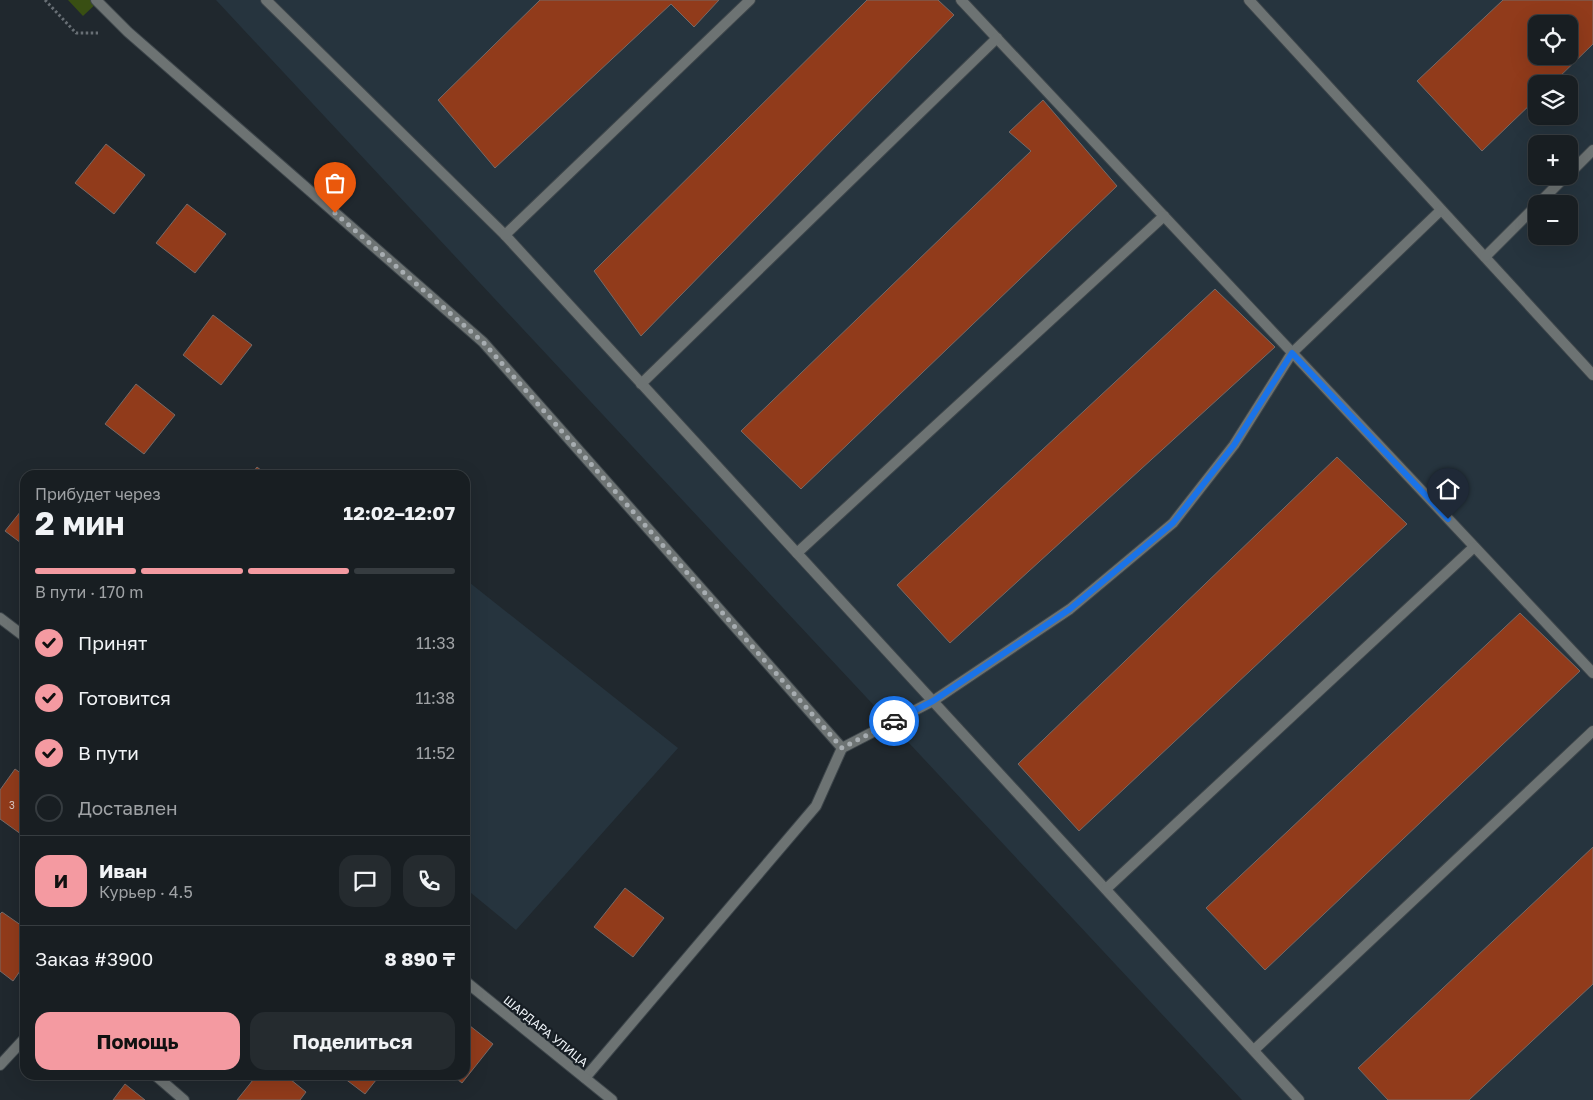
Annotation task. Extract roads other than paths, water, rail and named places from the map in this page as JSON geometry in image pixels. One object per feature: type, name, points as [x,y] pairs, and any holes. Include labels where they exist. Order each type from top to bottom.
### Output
[{"type":"street","points":[[96,0],[128,32],[483,342],[842,748]]},
{"type":"street","points":[[266,0],[505,235],[1299,1100]]},
{"type":"street","points":[[505,235],[750,0]]},
{"type":"street","points":[[961,0],[1593,673]]},
{"type":"street","points":[[1249,0],[1593,375]]},
{"type":"street","points":[[641,384],[997,38]]},
{"type":"street","points":[[1578,165],[1593,150]]},
{"type":"street","points":[[1547,195],[1558,185]]},
{"type":"street","points":[[585,1078],[816,806],[842,748],[933,701],[1070,609],[1173,523],[1234,445],[1292,353],[1441,210]]},
{"type":"street","points":[[1484,257],[1528,214]]},
{"type":"street","points":[[797,553],[1164,216]]},
{"type":"street","points":[[1106,889],[1474,546]]},
{"type":"street","points":[[0,618],[20,633]]},
{"type":"street","points":[[1254,1050],[1593,731]]},
{"type":"street","name":"ШАРДАРА УЛИЦА","points":[[470,985],[612,1100]]},
{"type":"street","points":[[0,1065],[20,1043]]},
{"type":"street","points":[[161,1080],[184,1100]]}]
